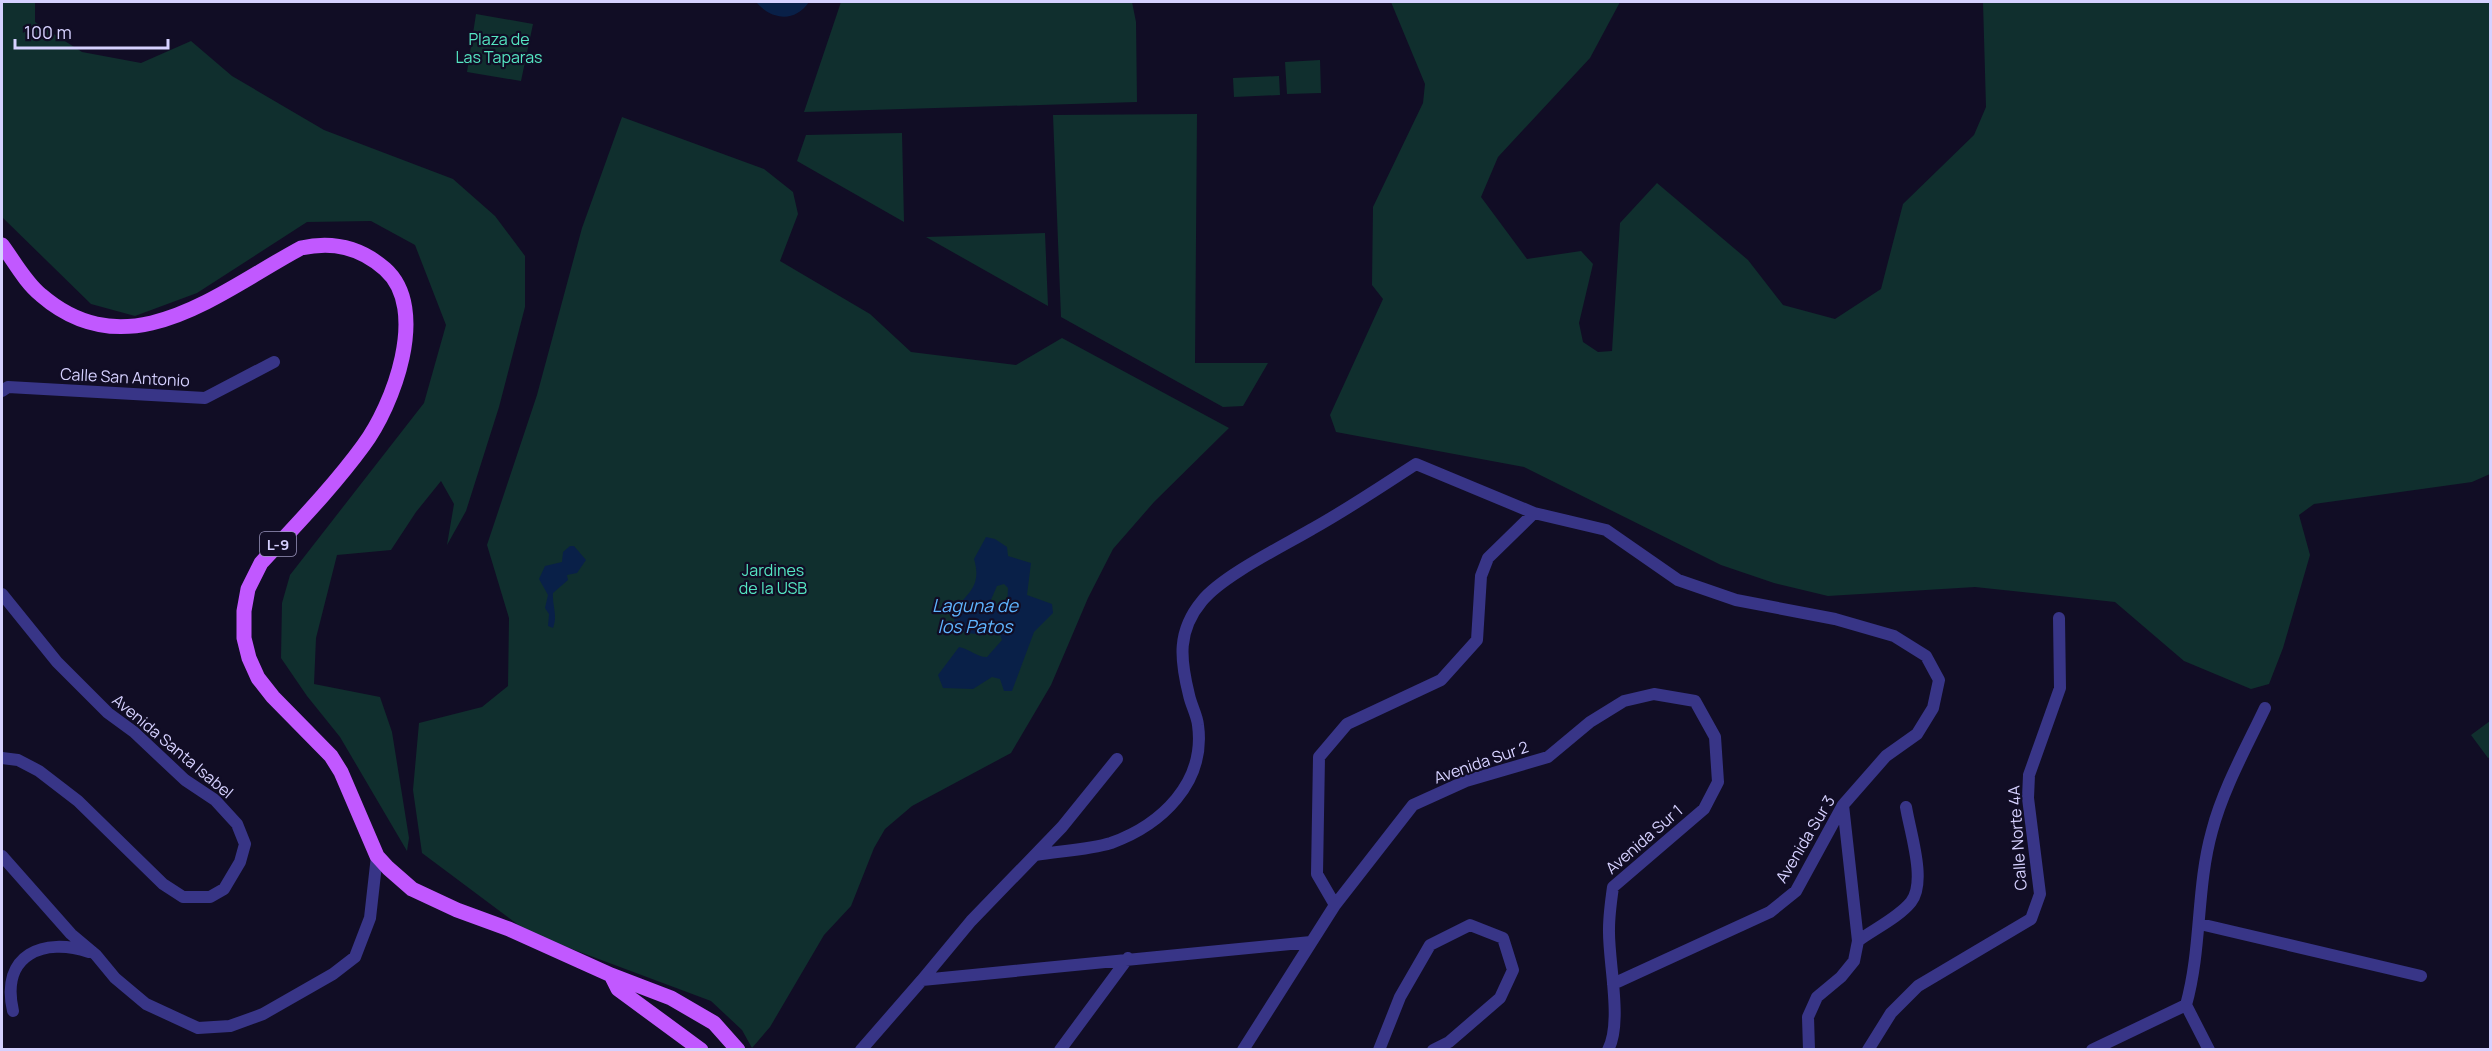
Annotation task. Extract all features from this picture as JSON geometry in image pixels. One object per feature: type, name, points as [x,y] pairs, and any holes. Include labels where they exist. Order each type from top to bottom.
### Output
[{"type":"main road","name":"L-9","points":[[2,245],[39,294],[59,309],[82,321],[111,327],[159,322],[185,313],[301,248],[317,244],[354,248],[378,263],[395,280],[405,304],[406,330],[400,364],[381,415],[365,444],[261,562],[248,589],[244,611],[244,638],[249,658],[258,678],[332,756],[377,856],[412,889],[611,975],[671,998],[714,1023],[733,1044]]},
{"type":"main road","points":[[611,975],[618,989],[701,1050]]},
{"type":"street","name":"Calle San Antonio","points":[[2,391],[8,387],[205,398],[274,362]]},
{"type":"street","name":"Avenida Sur 3","points":[[1035,855],[1109,843],[1135,833],[1166,812],[1185,791],[1197,761],[1198,726],[1189,696],[1180,649],[1187,624],[1202,600],[1242,569],[1337,515],[1416,464],[1534,513],[1606,530],[1678,580],[1736,600],[1835,619],[1894,636],[1926,656],[1940,680],[1933,708],[1917,734],[1886,756],[1843,804],[1796,891],[1770,912],[1613,984]]},
{"type":"street","points":[[1335,905],[1317,874],[1319,757],[1347,724],[1441,680],[1477,640],[1481,576],[1488,558],[1534,513]]},
{"type":"street","name":"Avenida Santa Isabel","points":[[2,594],[57,662],[108,714],[134,732],[185,780],[215,800],[237,824],[246,844],[240,862],[224,889],[210,897],[183,897],[163,884],[78,801],[39,771],[18,760],[2,758]]},
{"type":"street","name":"Calle Norte 4A","points":[[1868,1050],[1892,1013],[1918,986],[2031,919],[2040,894],[2028,798],[2029,774],[2060,688],[2059,618]]},
{"type":"street","name":"Avenida Sur 2","points":[[1243,1050],[1335,905],[1413,806],[1467,781],[1548,757],[1590,722],[1624,701],[1654,694],[1695,701]]},
{"type":"street","name":"Avenida Sur 1","points":[[1608,1050],[1613,1040],[1613,984],[1609,930],[1613,887],[1704,809],[1718,782],[1715,737],[1695,701]]},
{"type":"street","points":[[2209,1050],[2187,1005],[2193,983],[2201,896],[2212,831],[2230,783],[2265,708]]},
{"type":"street","points":[[861,1050],[971,921],[1062,827],[1117,759]]},
{"type":"street","points":[[1809,1050],[1808,1017],[1817,997],[1841,977],[1854,961],[1858,941],[1843,804]]},
{"type":"street","points":[[1858,941],[1909,904],[1917,894],[1919,879],[1906,807]]},
{"type":"street","points":[[2,856],[71,934],[96,955],[115,978],[146,1004],[198,1028],[230,1026],[263,1014],[333,974],[355,957],[370,918],[377,856]]},
{"type":"street","points":[[2200,924],[2421,976]]},
{"type":"street","points":[[1378,1050],[1400,997],[1430,945],[1470,925],[1503,938],[1513,970],[1500,998],[1449,1042],[1433,1050]]},
{"type":"street","points":[[922,980],[1128,958],[1311,942]]},
{"type":"street","points":[[12,1011],[5,995],[8,972],[20,954],[40,947],[78,949],[96,955]]},
{"type":"street","points":[[1060,1050],[1128,958]]},
{"type":"street","points":[[2099,1048],[2187,1005]]},
{"type":"green space","points":[[2,2],[35,2],[35,22],[82,52],[141,63],[191,41],[232,76],[324,130],[453,179],[495,216],[525,256],[525,307],[499,407],[466,511],[447,545],[454,504],[441,481],[416,512],[391,550],[337,555],[316,638],[314,684],[380,697],[392,732],[409,838],[407,851],[340,737],[307,696],[281,658],[282,603],[290,575],[424,403],[446,325],[415,245],[371,221],[307,222],[197,293],[135,316],[91,304],[2,217]]},
{"type":"green space","points":[[841,2],[1132,2],[1136,22],[1137,102],[804,112]]},
{"type":"green space","points":[[1391,2],[1620,2],[1590,58],[1498,157],[1481,197],[1527,259],[1581,251],[1593,264],[1579,323],[1583,342],[1598,352],[1612,351],[1620,223],[1657,183],[1748,260],[1783,305],[1835,319],[1881,289],[1903,204],[1974,135],[1986,107],[1983,2],[2490,2],[2490,474],[2472,482],[2314,504],[2299,515],[2310,555],[2283,648],[2269,684],[2251,689],[2184,661],[2115,602],[1975,587],[1828,596],[1774,583],[1721,565],[1524,467],[1336,432],[1330,415],[1383,299],[1372,285],[1373,207],[1423,103],[1425,84]]},
{"type":"green space","name":"Plaza de Las Taparas","points":[[476,14],[533,24],[521,81],[467,72]]},
{"type":"green space","points":[[1320,60],[1321,93],[1287,94],[1285,62]]},
{"type":"green space","points":[[1279,76],[1280,95],[1234,97],[1233,78]]},
{"type":"green space","points":[[1197,114],[1195,363],[1268,363],[1243,406],[1223,407],[1061,317],[1053,115]]},
{"type":"green space","name":"Jardines de la USB","points":[[622,117],[764,169],[793,192],[798,214],[780,261],[870,314],[911,352],[1016,365],[1062,338],[1229,428],[1154,502],[1113,549],[1088,598],[1051,685],[1011,753],[912,806],[885,829],[874,848],[851,906],[824,935],[770,1027],[752,1048],[742,1030],[711,1001],[529,933],[422,853],[413,790],[419,723],[482,707],[508,686],[509,618],[487,545],[537,395],[582,228]]},
{"type":"green space","points":[[902,133],[904,222],[797,161],[806,135]]},
{"type":"green space","points":[[1045,233],[1048,306],[926,237]]},
{"type":"green space","points":[[2490,721],[2490,757],[2488,758],[2471,735]]},
{"type":"water","points":[[756,2],[809,2],[797,13],[783,17],[769,13]]},
{"type":"water","name":"Laguna de los Patos","points":[[986,537],[995,539],[1007,547],[1008,556],[1031,563],[1027,595],[1052,604],[1053,613],[1034,632],[1012,691],[1004,691],[1000,679],[992,677],[973,689],[943,688],[938,675],[959,647],[987,657],[1002,640],[999,631],[977,634],[955,629],[954,618],[957,609],[975,582],[974,559]],"holes":[[[1004,584],[1008,588],[1007,607],[1004,612],[992,608],[990,602],[997,586]]]},
{"type":"water","points":[[570,546],[574,546],[586,560],[577,573],[567,575],[568,580],[553,593],[555,619],[553,628],[548,626],[549,614],[545,608],[548,595],[539,579],[545,566],[562,562],[563,552]]}]
